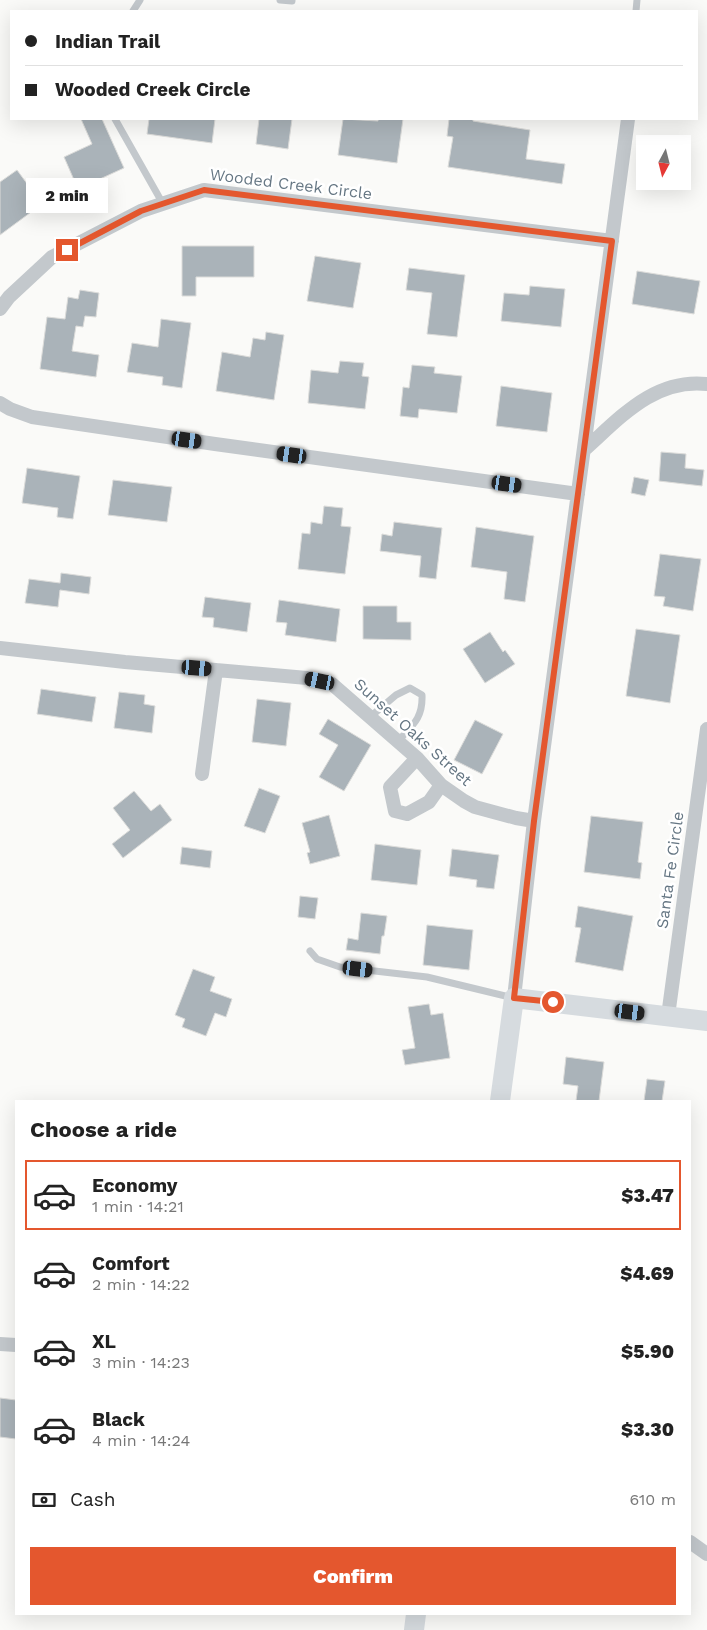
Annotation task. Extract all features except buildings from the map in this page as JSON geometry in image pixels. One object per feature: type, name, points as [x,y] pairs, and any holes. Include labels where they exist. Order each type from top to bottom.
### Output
[{"type":"street","points":[[500,1100],[534,821],[628,120]]},
{"type":"street","name":"Wooded Creek Circle","points":[[0,309],[10,297],[52,258],[141,211],[204,190],[612,241]]},
{"type":"street","points":[[584,450],[640,402],[667,387],[693,383],[707,384]]},
{"type":"street","points":[[0,403],[32,417],[225,446],[578,494]]},
{"type":"street","name":"Sunset Oaks Street","points":[[0,648],[307,678],[332,684],[417,758],[441,785],[475,807],[534,821]]},
{"type":"street","points":[[202,774],[216,670]]},
{"type":"street","name":"Santa Fe Circle","points":[[668,1016],[707,729]]},
{"type":"street","points":[[417,758],[390,787],[396,811],[407,814],[429,802],[441,785]]},
{"type":"street","points":[[514,998],[707,1021]]},
{"type":"street","points":[[0,1344],[15,1345]]},
{"type":"street","points":[[691,1543],[707,1554]]},
{"type":"street","points":[[414,1630],[416,1615]]},
{"type":"lane","points":[[280,0],[292,2]]},
{"type":"lane","points":[[116,120],[163,204]]},
{"type":"lane","points":[[370,717],[396,695],[410,688],[422,695],[420,715],[415,724],[398,742]]},
{"type":"lane","points":[[310,951],[317,959],[340,967],[427,977],[514,998]]},
{"type":"route","points":[[67,250],[141,211],[204,190],[612,241],[534,821],[514,998],[553,1002]]}]
